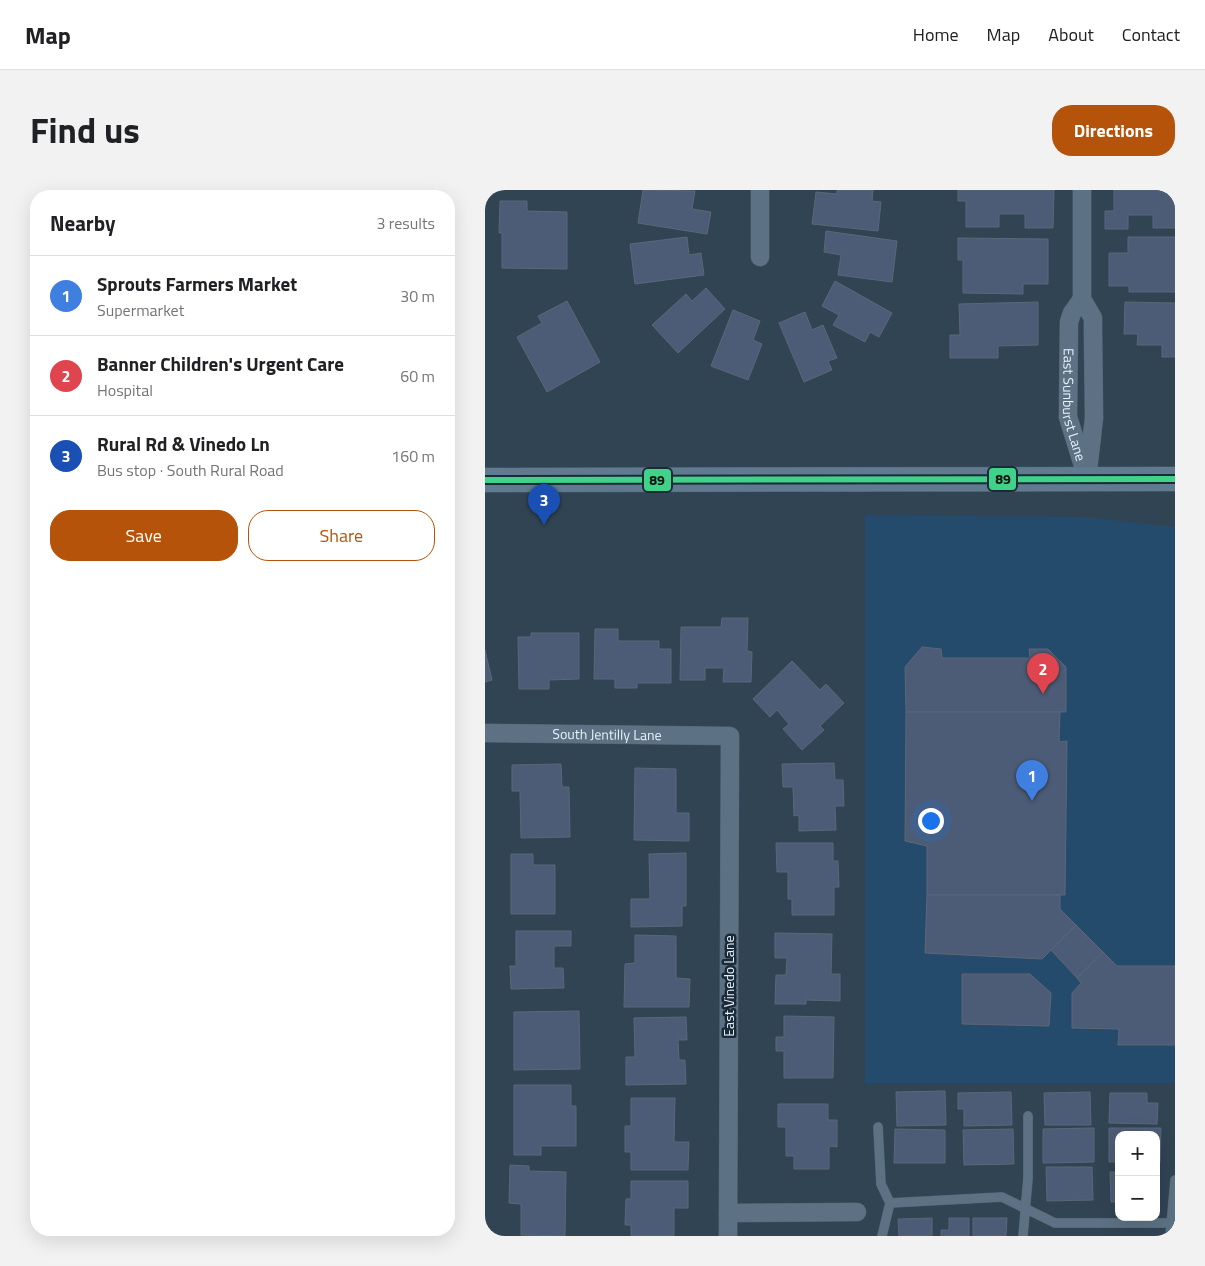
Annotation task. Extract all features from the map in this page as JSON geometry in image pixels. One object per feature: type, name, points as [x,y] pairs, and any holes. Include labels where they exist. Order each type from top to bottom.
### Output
[{"type":"main road","points":[[485,480],[1175,479]]},
{"type":"street","points":[[760,190],[760,257]]},
{"type":"street","name":"East Sunburst Lane","points":[[1082,190],[1081,299],[1093,318],[1094,418],[1087,479]]},
{"type":"street","name":"East Sunburst Lane","points":[[1081,299],[1071,313],[1069,322],[1068,417],[1087,479]]},
{"type":"street","name":"South Jentilly Lane","points":[[485,733],[730,736]]},
{"type":"street","name":"East Vinedo Lane","points":[[728,1236],[730,736]]},
{"type":"street","points":[[728,1213],[857,1212]]},
{"type":"lane","points":[[1023,1236],[1028,1178],[1028,1116]]},
{"type":"lane","points":[[878,1127],[881,1184],[890,1203],[882,1236]]},
{"type":"lane","points":[[1170,1236],[1173,1223],[1175,1180]]},
{"type":"lane","points":[[890,1203],[1003,1197],[1055,1223],[1173,1223]]},
{"type":"shaded area","points":[[865,515],[1083,517],[1175,527],[1175,1083],[865,1083]]},
{"type":"building","points":[[643,190],[695,191],[692,209],[711,212],[707,234],[638,223]]},
{"type":"building","points":[[837,190],[873,190],[872,201],[881,202],[878,231],[812,224],[816,192],[837,194]]},
{"type":"building","points":[[958,190],[1054,190],[1053,228],[1025,228],[1025,214],[999,214],[999,227],[966,227],[966,201],[958,201]]},
{"type":"building","points":[[1114,190],[1175,190],[1175,228],[1153,228],[1153,215],[1128,215],[1128,229],[1105,229],[1105,211],[1114,211]]},
{"type":"building","points":[[500,201],[527,201],[527,211],[567,212],[567,269],[502,268],[502,233],[499,233]]},
{"type":"building","points":[[826,231],[897,241],[892,282],[838,275],[841,255],[824,252]]},
{"type":"building","points":[[687,237],[689,255],[701,253],[704,275],[635,284],[630,244]]},
{"type":"building","points":[[1128,237],[1175,237],[1175,292],[1129,292],[1129,286],[1109,286],[1109,253],[1128,253]]},
{"type":"building","points":[[958,238],[1048,239],[1048,284],[1023,284],[1023,294],[963,293],[963,260],[958,260]]},
{"type":"building","points":[[835,281],[892,313],[879,337],[870,332],[865,342],[833,325],[839,315],[822,306]]},
{"type":"building","points":[[706,288],[725,309],[678,353],[652,325],[686,294],[692,301]]},
{"type":"building","points":[[567,301],[600,362],[547,392],[517,337],[542,323],[538,316]]},
{"type":"building","points":[[1038,302],[1038,345],[998,346],[998,358],[950,358],[950,335],[960,335],[959,304]]},
{"type":"building","points":[[1125,302],[1175,303],[1175,357],[1162,357],[1162,345],[1137,345],[1138,334],[1124,334]]},
{"type":"building","points":[[733,310],[760,321],[753,340],[762,344],[748,380],[711,366]]},
{"type":"building","points":[[805,312],[812,330],[823,325],[837,358],[828,361],[832,370],[804,382],[779,323]]},
{"type":"building","points":[[722,618],[748,618],[747,651],[752,652],[751,682],[723,682],[724,668],[705,668],[705,680],[680,680],[681,627],[721,627]]},
{"type":"building","points":[[595,629],[618,629],[618,641],[659,641],[659,649],[671,649],[671,683],[637,683],[637,688],[615,688],[615,679],[594,679]]},
{"type":"building","points":[[531,633],[579,633],[579,679],[549,680],[549,689],[519,689],[518,637],[531,637]]},
{"type":"building","points":[[922,647],[941,649],[942,658],[1030,658],[1029,649],[1048,649],[1066,667],[1066,712],[906,712],[905,667]]},
{"type":"building","points":[[485,650],[492,680],[485,682]]},
{"type":"building","points":[[792,661],[820,690],[826,684],[844,703],[820,726],[824,730],[802,750],[783,729],[789,724],[777,710],[770,717],[753,699]]},
{"type":"building","points":[[906,712],[1060,712],[1059,742],[1067,741],[1065,895],[927,895],[927,846],[905,841]]},
{"type":"building","points":[[834,763],[835,780],[843,780],[844,806],[835,806],[836,830],[799,831],[799,815],[794,816],[793,787],[783,787],[782,764]]},
{"type":"building","points":[[561,764],[562,787],[569,787],[570,837],[521,838],[520,791],[512,791],[512,765]]},
{"type":"building","points":[[635,768],[676,769],[676,813],[689,813],[689,841],[634,840]]},
{"type":"building","points":[[776,843],[833,843],[833,861],[838,861],[839,887],[834,887],[834,915],[792,915],[792,899],[788,899],[788,872],[777,872]]},
{"type":"building","points":[[686,853],[686,906],[682,906],[682,926],[631,927],[631,899],[650,899],[649,854]]},
{"type":"building","points":[[511,854],[533,854],[533,865],[555,865],[555,914],[511,914]]},
{"type":"building","points":[[927,895],[1060,895],[1060,909],[1076,925],[1042,959],[925,953]]},
{"type":"building","points":[[1076,925],[1103,952],[1077,978],[1051,950]]},
{"type":"building","points":[[516,931],[571,931],[571,946],[554,946],[554,968],[563,968],[564,988],[511,989],[510,966],[516,966]]},
{"type":"building","points":[[775,933],[832,934],[831,974],[840,974],[840,1001],[806,1000],[806,1004],[775,1004],[776,975],[786,975],[787,958],[775,958]]},
{"type":"building","points":[[635,935],[676,936],[676,978],[690,979],[689,1007],[624,1007],[625,964],[635,963]]},
{"type":"building","points":[[1103,952],[1117,966],[1175,966],[1175,1045],[1118,1045],[1119,1029],[1072,1028],[1072,993],[1081,983],[1077,978]]},
{"type":"building","points":[[962,974],[1030,974],[1051,993],[1049,1026],[962,1024]]},
{"type":"building","points":[[579,1011],[580,1069],[514,1070],[514,1012]]},
{"type":"building","points":[[784,1016],[834,1017],[833,1078],[784,1078],[784,1051],[776,1051],[776,1037],[784,1037]]},
{"type":"building","points":[[686,1017],[687,1040],[678,1040],[679,1060],[685,1060],[686,1084],[626,1085],[626,1057],[635,1057],[634,1018]]},
{"type":"building","points":[[514,1085],[571,1085],[571,1106],[576,1106],[576,1146],[541,1146],[541,1155],[514,1155]]},
{"type":"building","points":[[945,1091],[946,1125],[897,1126],[896,1092]]},
{"type":"building","points":[[1011,1092],[1012,1125],[964,1126],[964,1109],[958,1109],[958,1093]]},
{"type":"building","points":[[1090,1092],[1091,1125],[1045,1125],[1044,1093]]},
{"type":"building","points":[[1110,1093],[1147,1093],[1147,1103],[1158,1103],[1157,1124],[1109,1123]]},
{"type":"building","points":[[631,1098],[675,1098],[674,1142],[689,1142],[688,1170],[631,1170],[631,1152],[625,1152],[625,1126],[631,1126]]},
{"type":"building","points":[[778,1104],[828,1104],[828,1120],[837,1120],[837,1147],[829,1146],[829,1169],[794,1169],[794,1156],[786,1156],[786,1127],[778,1127]]},
{"type":"building","points":[[1094,1128],[1094,1162],[1043,1163],[1043,1129]]},
{"type":"building","points":[[1109,1128],[1161,1128],[1160,1163],[1160,1131],[1115,1131],[1115,1162],[1109,1162]]},
{"type":"building","points":[[895,1129],[945,1130],[945,1163],[894,1163]]},
{"type":"building","points":[[1013,1129],[1014,1164],[964,1165],[963,1130]]},
{"type":"building","points":[[510,1165],[529,1166],[529,1171],[566,1172],[565,1236],[521,1235],[521,1204],[509,1203]]},
{"type":"building","points":[[1046,1167],[1092,1167],[1093,1200],[1047,1201]]},
{"type":"building","points":[[1110,1172],[1115,1172],[1115,1202],[1111,1202]]},
{"type":"building","points":[[631,1181],[688,1181],[688,1208],[674,1208],[674,1236],[631,1236],[631,1225],[625,1225],[626,1199],[631,1199]]},
{"type":"building","points":[[932,1218],[932,1236],[899,1236],[898,1219]]},
{"type":"building","points":[[949,1218],[969,1218],[969,1236],[941,1236],[941,1230],[949,1230]]},
{"type":"building","points":[[973,1218],[1007,1218],[1006,1236],[973,1236]]},
{"type":"transit line","name":"89","points":[[485,480],[1175,479]]},
{"type":"place","name":"Rural Rd & Vinedo Ln","points":[[544,525]]},
{"type":"place","name":"Banner Children's Urgent Care","points":[[1043,694]]},
{"type":"place","name":"Sprouts Farmers Market","points":[[1032,801]]}]
